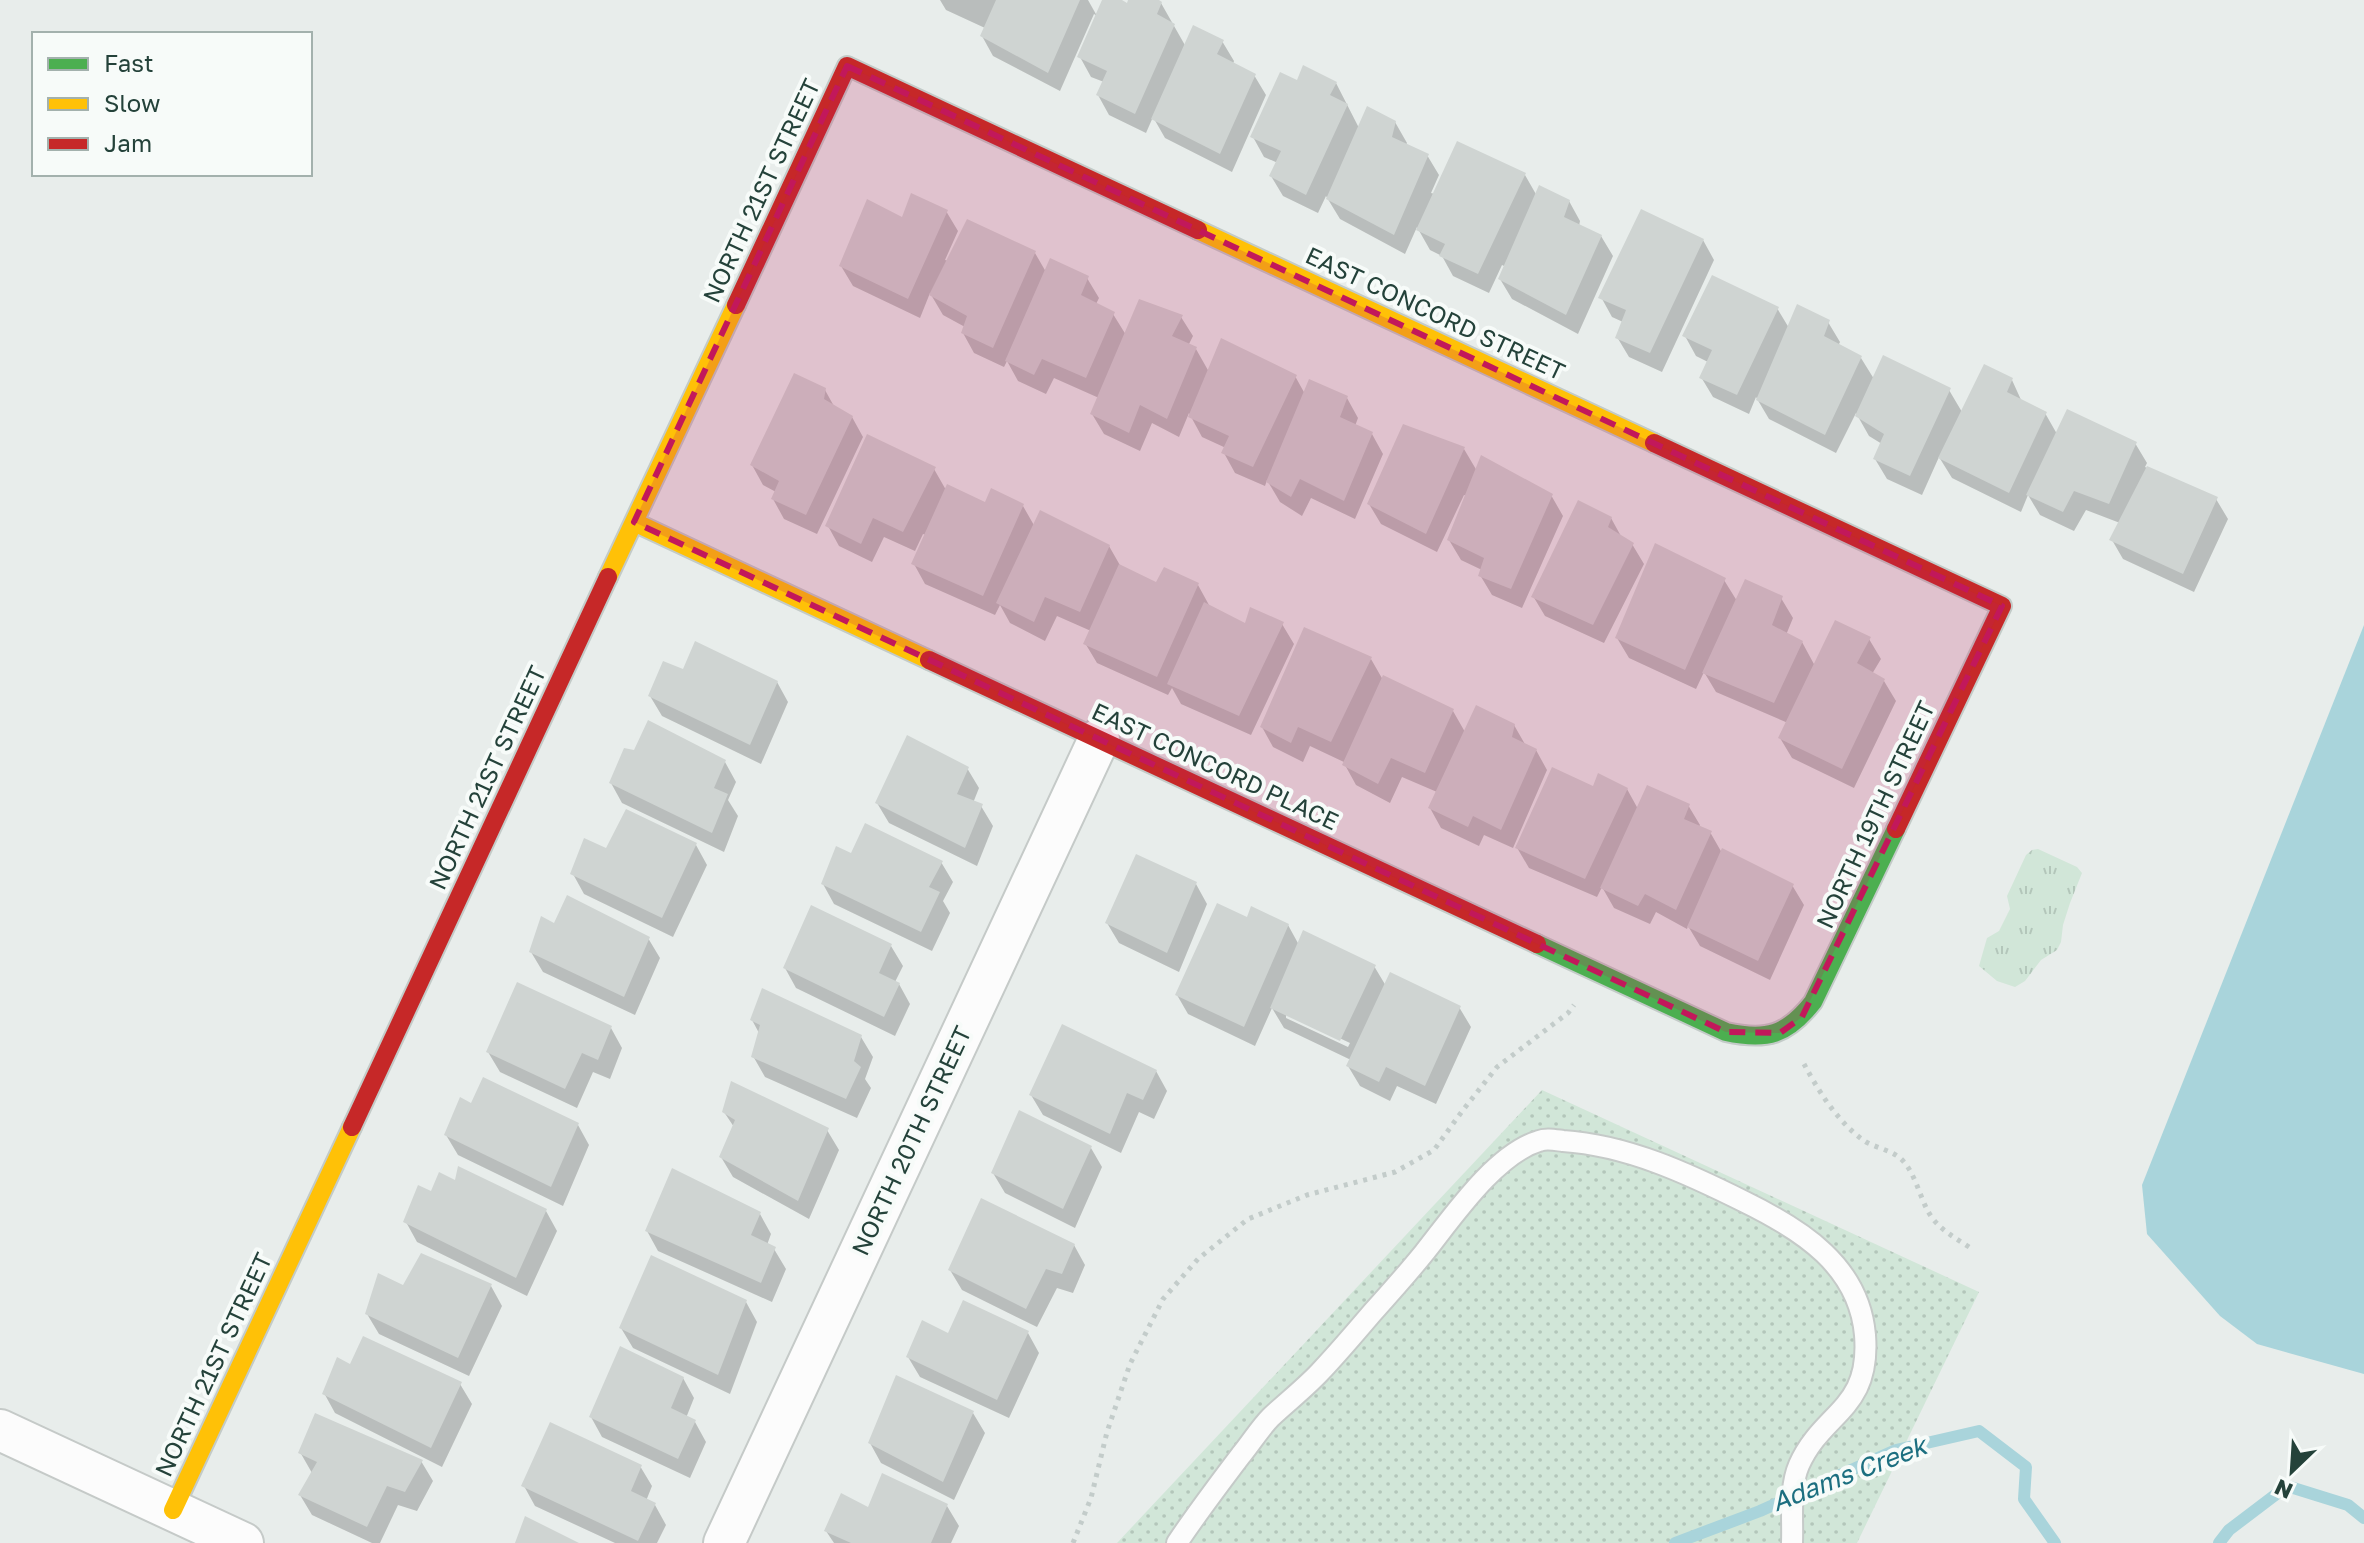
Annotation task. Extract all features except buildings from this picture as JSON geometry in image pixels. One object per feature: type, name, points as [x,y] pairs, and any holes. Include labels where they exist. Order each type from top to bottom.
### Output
[{"type":"street","name":"NORTH 21ST STREET","points":[[173,1510],[847,66]]},
{"type":"street","name":"EAST CONCORD STREET","points":[[847,66],[2002,606]]},
{"type":"street","name":"EAST CONCORD PLACE","points":[[634,522],[1726,1032],[1745,1037],[1780,1033]]},
{"type":"street","name":"NORTH 19TH STREET","points":[[1780,1033],[1802,1017],[1813,1002],[2002,606]]},
{"type":"street","name":"NORTH 20TH STREET","points":[[724,1543],[1099,739]]},
{"type":"street","points":[[0,1430],[243,1543]]},
{"type":"lane","points":[[1177,1543],[1270,1419],[1330,1361],[1468,1199],[1514,1151],[1542,1139],[1581,1142],[1616,1150],[1698,1179],[1762,1210],[1800,1233],[1826,1253],[1848,1280],[1865,1333],[1865,1363],[1857,1391],[1807,1452],[1795,1478],[1792,1543]]},
{"type":"path","points":[[1073,1543],[1091,1498],[1107,1432],[1130,1364],[1163,1299],[1198,1259],[1248,1219],[1307,1195],[1395,1172],[1434,1150],[1497,1067],[1568,1013],[1575,1004]]},
{"type":"path","points":[[1804,1063],[1844,1121],[1867,1142],[1900,1158],[1908,1167],[1934,1220],[1949,1235],[1972,1249]]},
{"type":"highlighted area","points":[[847,66],[2002,606],[1802,1017],[1780,1033],[1726,1032],[634,522]]},
{"type":"green space","points":[[2038,849],[2077,867],[2082,873],[2057,950],[2041,960],[2025,981],[2015,987],[1997,981],[1979,966],[1987,938],[1999,931],[2010,909],[2007,896],[2026,855]]},
{"type":"green space","points":[[1542,1090],[1979,1292],[1857,1543],[1117,1543]]},
{"type":"water","points":[[2364,625],[2364,1374],[2257,1344],[2220,1316],[2147,1234],[2142,1185]]},
{"type":"waterway","name":"Adams Creek","points":[[1675,1543],[1760,1511],[1896,1450],[1979,1431],[2026,1467],[2024,1499],[2055,1543]]},
{"type":"waterway","name":"Adams Creek","points":[[2219,1543],[2229,1530],[2287,1486],[2348,1505],[2364,1518]]},
{"type":"traffic: fast","points":[[1537,944],[1726,1032],[1753,1036],[1775,1033],[1794,1022],[1813,1002],[1896,829]]},
{"type":"traffic: slow","points":[[1198,230],[1654,443]]},
{"type":"traffic: slow","points":[[608,577],[736,305]]},
{"type":"traffic: slow","points":[[634,522],[929,660]]},
{"type":"traffic: slow","points":[[173,1510],[352,1127]]},
{"type":"traffic: jam","points":[[736,305],[847,66],[1198,230]]},
{"type":"traffic: jam","points":[[1654,443],[2002,606],[1896,829]]},
{"type":"traffic: jam","points":[[352,1127],[608,577]]},
{"type":"traffic: jam","points":[[929,660],[1537,944]]}]
